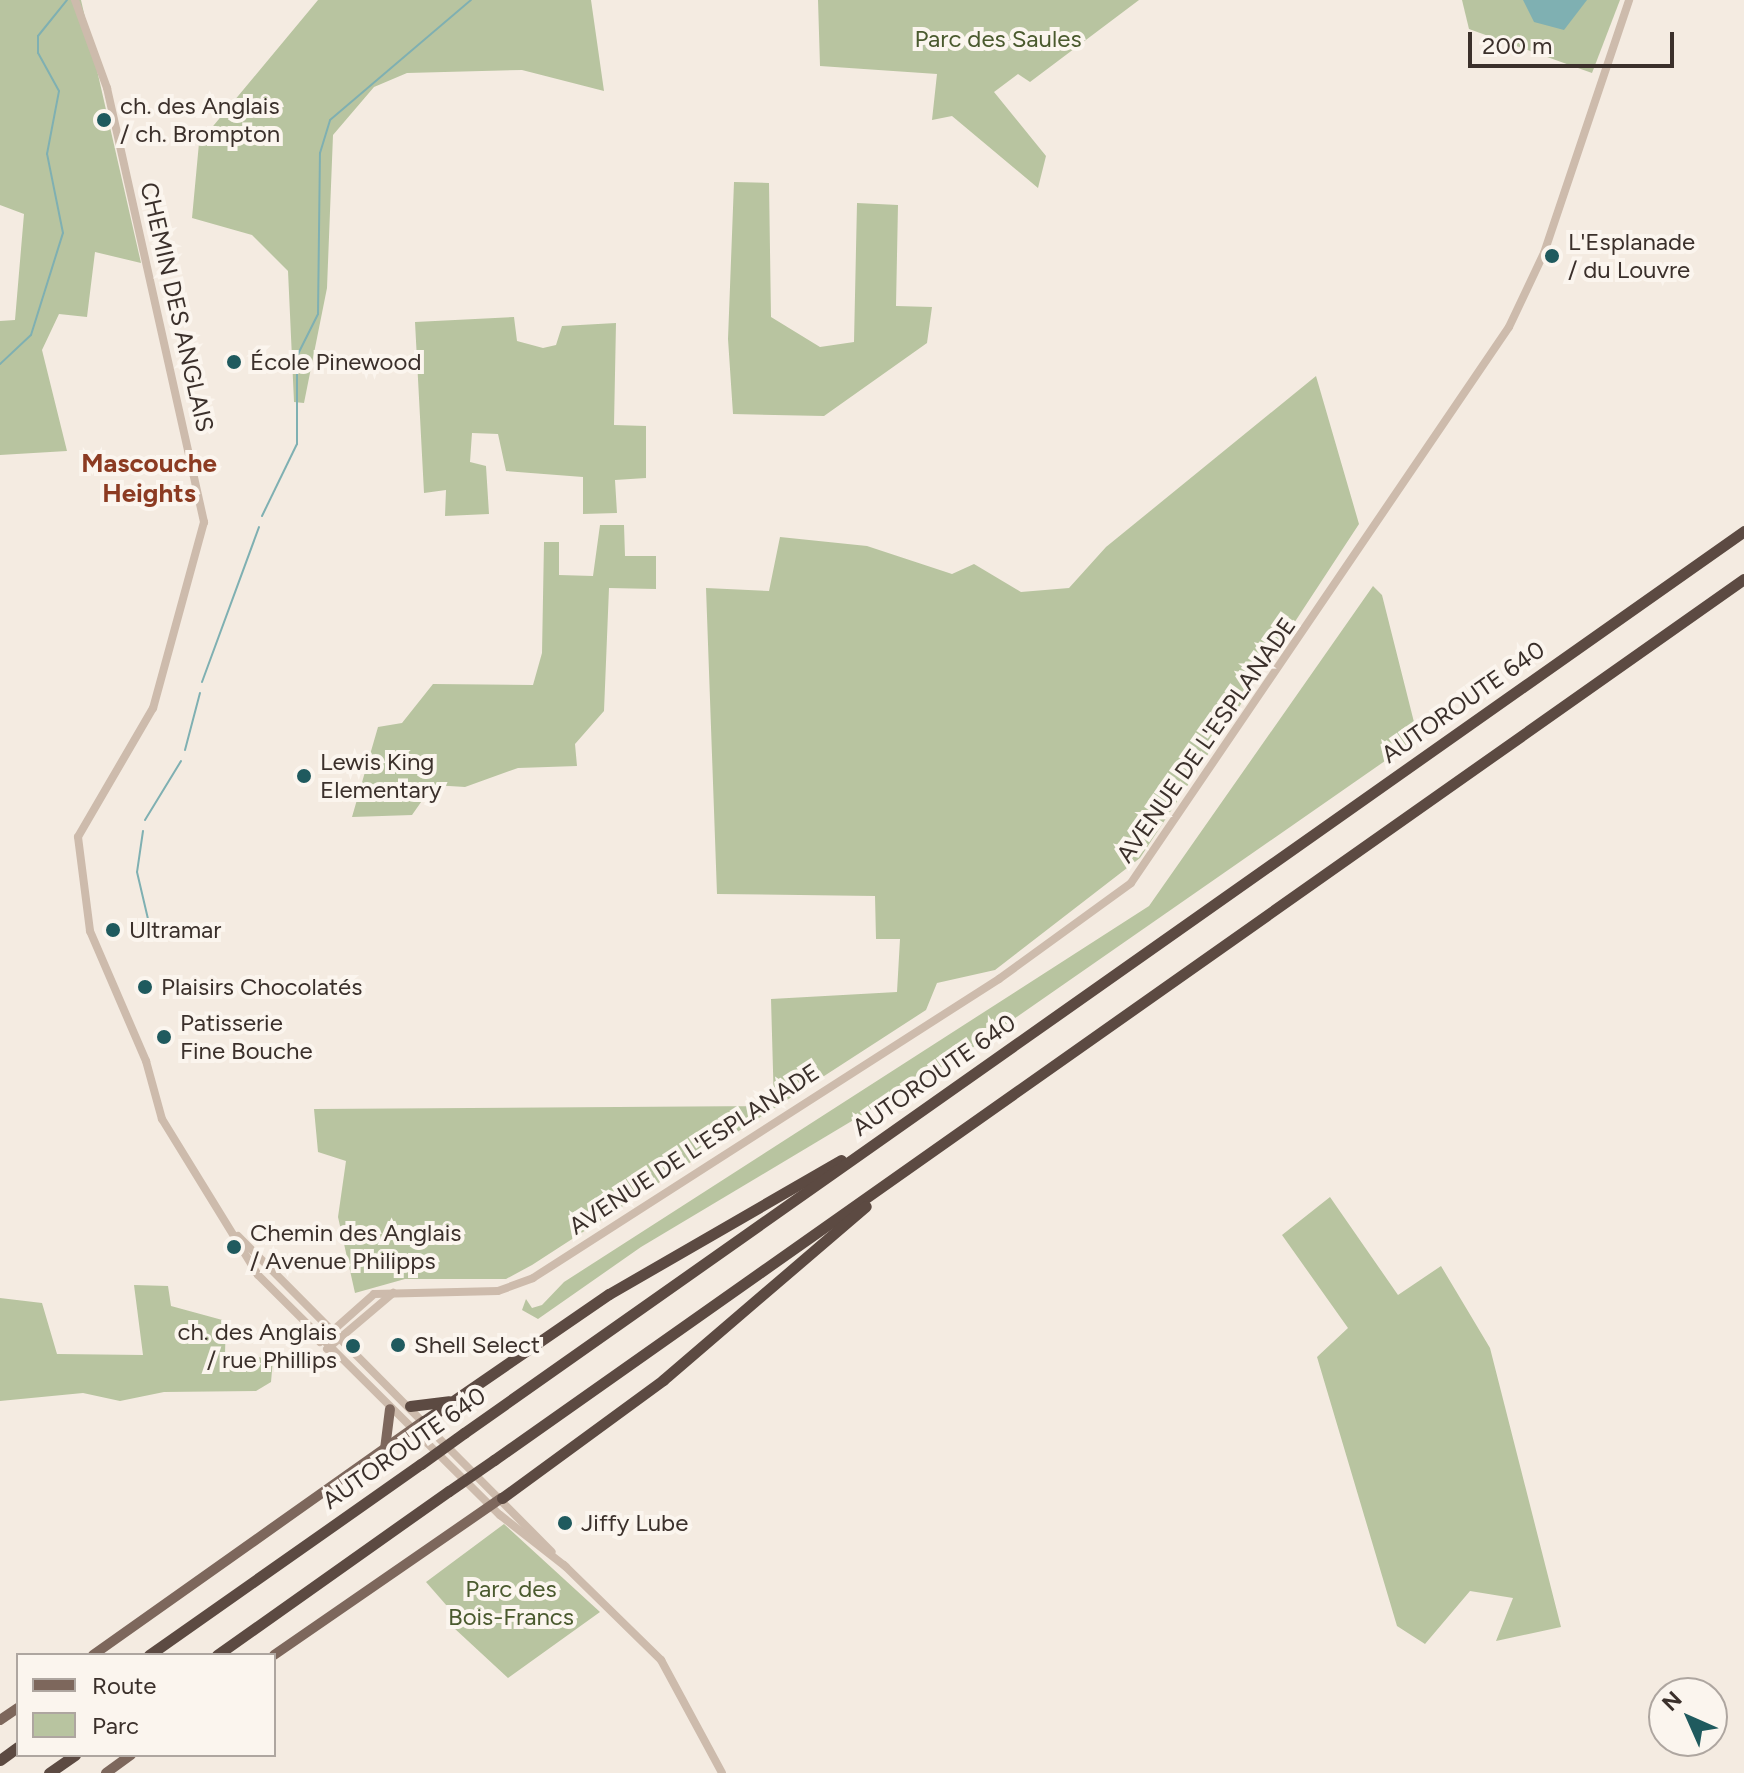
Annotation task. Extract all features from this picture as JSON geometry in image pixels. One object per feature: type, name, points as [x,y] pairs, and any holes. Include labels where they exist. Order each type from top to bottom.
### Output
[{"type":"highway","name":"AUTOROUTE 640","points":[[152,1653],[1744,531]]},
{"type":"highway","points":[[220,1653],[1744,579]]},
{"type":"highway","points":[[424,1421],[625,1284],[884,1137]]},
{"type":"highway","points":[[502,1498],[663,1380],[918,1161]]},
{"type":"highway","points":[[410,1406],[455,1399]]},
{"type":"highway","points":[[49,1773],[72,1757]]},
{"type":"main road","points":[[385,1449],[390,1409]]},
{"type":"main road","points":[[96,1653],[424,1421]]},
{"type":"main road","points":[[276,1654],[502,1498]]},
{"type":"main road","points":[[106,1773],[128,1757]]},
{"type":"street","name":"CHEMIN DES ANGLAIS","points":[[75,0],[113,113],[204,522],[161,686],[83,825],[78,876],[90,931],[146,1061],[162,1119],[237,1235],[258,1275],[324,1346],[491,1506],[566,1567]]},
{"type":"street","name":"AVENUE DE L'ESPLANADE","points":[[324,1346],[330,1332],[370,1295],[408,1291],[498,1291],[533,1278],[999,979],[1131,883],[1509,327],[1552,232],[1629,0]]},
{"type":"street","name":"CHEMIN DES ANGLAIS","points":[[237,1235],[330,1332],[410,1406],[661,1660],[722,1773]]},
{"type":"street","name":"AVENUE DE L'ESPLANADE","points":[[324,1346],[338,1339],[378,1300],[408,1291]]},
{"type":"green space","points":[[0,0],[81,0],[141,263],[95,252],[87,317],[59,314],[42,350],[67,451],[0,455],[0,321],[15,320],[24,214],[0,205]]},
{"type":"green space","points":[[318,0],[591,0],[604,91],[522,70],[407,73],[374,87],[333,135],[327,288],[304,403],[294,402],[288,271],[252,235],[192,218],[199,143]]},
{"type":"green space","name":"Parc des Saules","points":[[818,0],[1139,0],[1030,82],[1018,74],[994,92],[1046,156],[1038,188],[952,116],[932,120],[937,74],[820,66]]},
{"type":"green space","points":[[1462,0],[1620,0],[1592,73],[1469,29]]},
{"type":"green space","points":[[734,182],[769,183],[771,317],[820,347],[854,342],[857,203],[898,205],[896,306],[932,307],[927,343],[824,416],[733,414],[728,339]]},
{"type":"green space","points":[[514,317],[517,341],[543,348],[556,345],[562,326],[616,323],[614,425],[646,426],[646,478],[615,480],[617,513],[583,514],[583,477],[506,471],[498,434],[472,433],[470,462],[486,466],[489,514],[445,516],[446,490],[424,493],[415,322]]},
{"type":"green space","points":[[1316,376],[1359,524],[1140,858],[995,970],[937,983],[926,1010],[532,1265],[506,1279],[405,1279],[355,1293],[338,1217],[346,1161],[318,1152],[314,1109],[774,1106],[771,999],[897,992],[900,939],[876,939],[875,896],[717,894],[706,588],[769,591],[780,537],[867,546],[952,574],[974,564],[1021,592],[1069,588],[1106,547]]},
{"type":"green space","points":[[600,525],[624,525],[625,556],[656,556],[656,589],[609,588],[604,711],[575,744],[577,766],[518,768],[465,787],[433,785],[412,815],[352,817],[378,727],[402,723],[433,684],[533,685],[542,653],[544,542],[559,542],[559,575],[593,576]]},
{"type":"green space","points":[[1373,586],[1382,595],[1418,738],[962,1055],[641,1247],[538,1319],[522,1310],[526,1299],[532,1308],[542,1305],[564,1282],[1149,906]]},
{"type":"green space","points":[[1330,1197],[1398,1295],[1441,1266],[1490,1348],[1561,1627],[1496,1641],[1513,1598],[1470,1591],[1425,1644],[1397,1626],[1317,1357],[1348,1328],[1282,1235]]},
{"type":"green space","points":[[134,1285],[168,1286],[171,1306],[226,1321],[225,1353],[273,1359],[271,1382],[256,1391],[164,1392],[120,1401],[83,1393],[0,1401],[0,1298],[42,1303],[57,1354],[143,1355]]},
{"type":"green space","name":"Parc des Bois-Francs","points":[[504,1524],[600,1612],[508,1678],[454,1628],[461,1622],[426,1582]]},
{"type":"water","points":[[1523,0],[1587,0],[1564,30],[1534,22]]},
{"type":"waterway","points":[[0,364],[31,335],[63,233],[47,154],[59,91],[38,53],[38,36],[67,0]]},
{"type":"waterway","points":[[262,516],[297,444],[297,356],[318,314],[320,153],[330,120],[471,0]]},
{"type":"waterway","points":[[202,682],[259,527]]},
{"type":"waterway","points":[[185,750],[200,693]]},
{"type":"waterway","points":[[145,820],[181,761]]},
{"type":"waterway","points":[[143,831],[137,872],[153,940]]},
{"type":"place","name":"ch. des Anglais / ch. Brompton","points":[[104,120]]},
{"type":"place","name":"L'Esplanade / du Louvre","points":[[1552,256]]},
{"type":"place","name":"École Pinewood","points":[[234,362]]},
{"type":"place","name":"Lewis King Elementary","points":[[304,776]]},
{"type":"place","name":"Ultramar","points":[[113,930]]},
{"type":"place","name":"Plaisirs Chocolatés","points":[[145,987]]},
{"type":"place","name":"Patisserie Fine Bouche","points":[[164,1037]]},
{"type":"place","name":"Chemin des Anglais / Avenue Philipps","points":[[234,1247]]},
{"type":"place","name":"Shell Select","points":[[398,1345]]},
{"type":"place","name":"ch. des Anglais / rue Phillips","points":[[353,1346]]},
{"type":"place","name":"Jiffy Lube","points":[[565,1523]]},
{"type":"district","name":"Mascouche Heights","points":[[149,479]]}]
